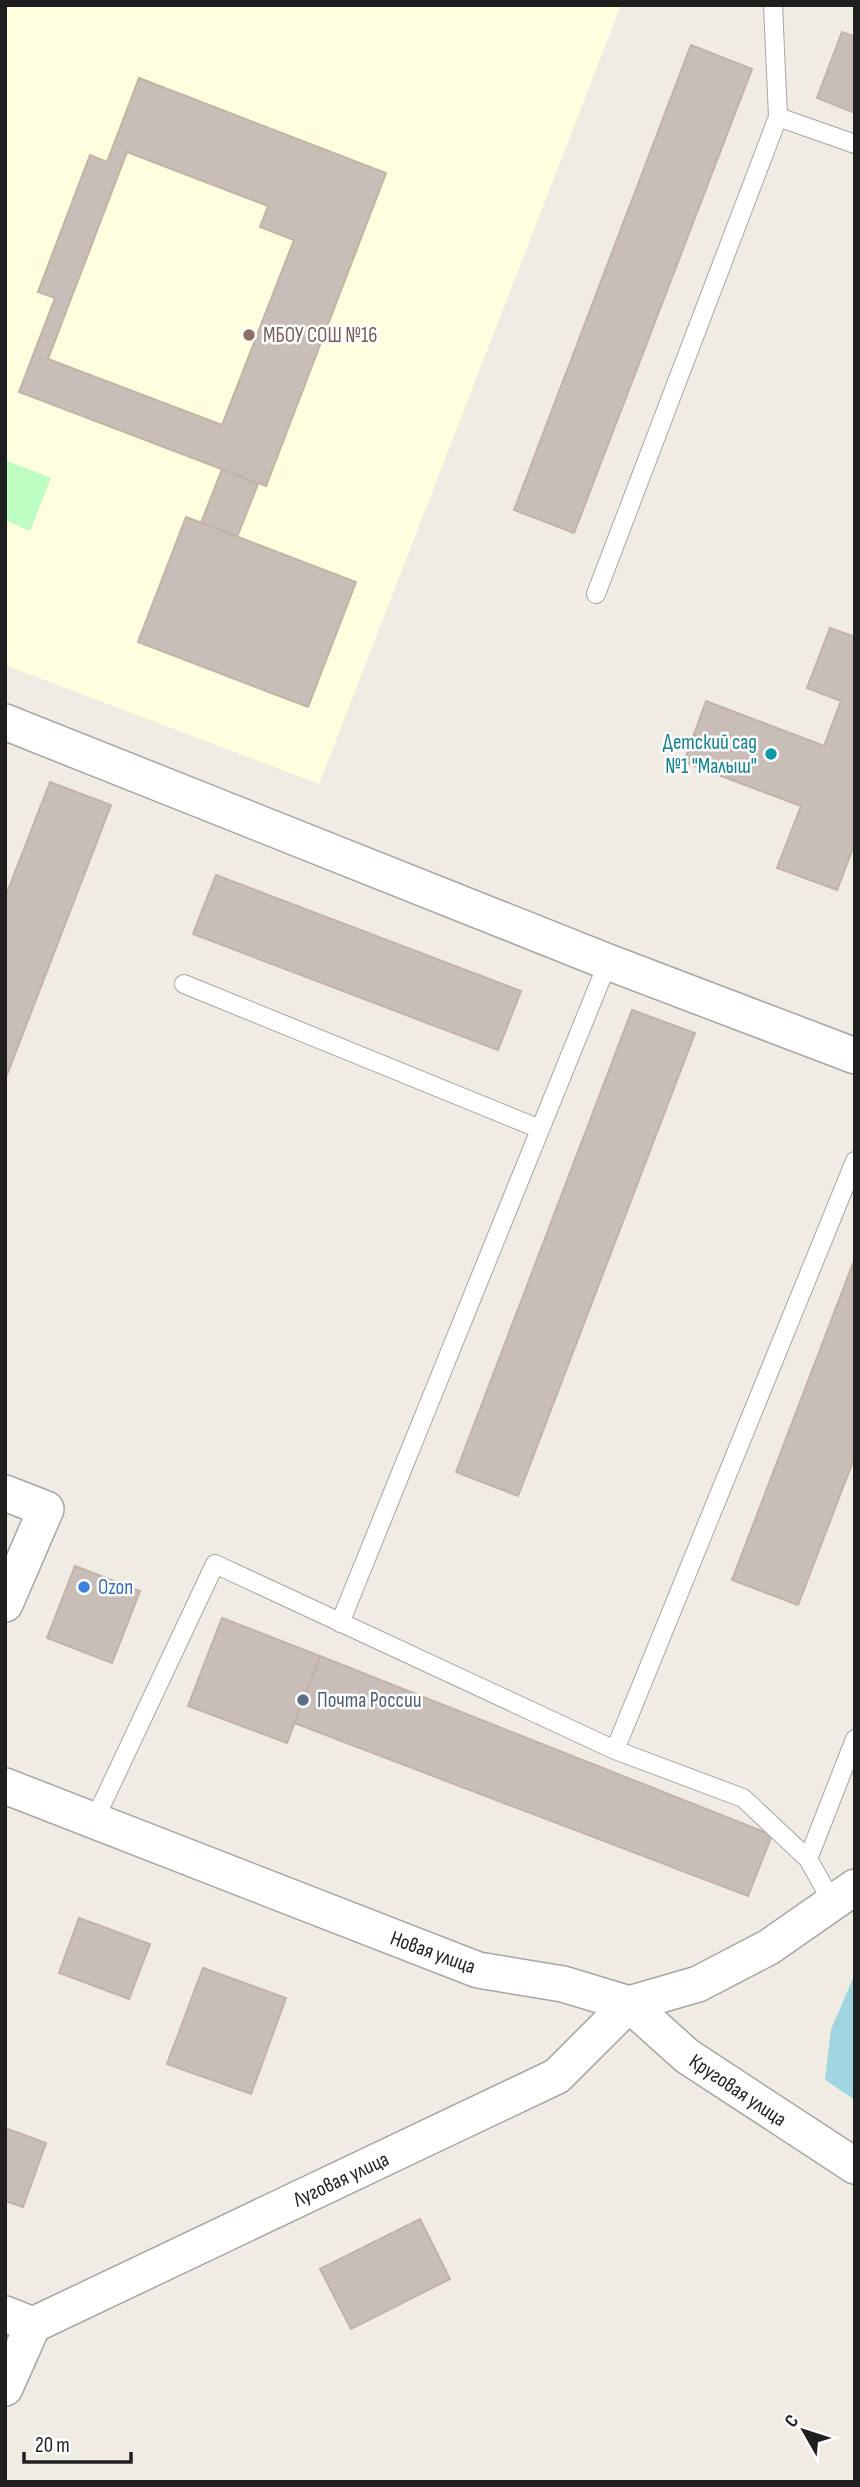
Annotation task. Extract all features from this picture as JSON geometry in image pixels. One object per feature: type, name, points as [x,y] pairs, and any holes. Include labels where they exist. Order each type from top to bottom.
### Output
[{"type":"street","points":[[5,722],[608,962],[855,1056]]},
{"type":"street","points":[[5,1493],[46,1509],[5,1604]]},
{"type":"street","name":"Новая улица","points":[[5,1786],[478,1970],[564,1984],[629,2004]]},
{"type":"street","points":[[629,2004],[698,1984],[769,1947],[844,1895]]},
{"type":"street","name":"Круговая улица","points":[[629,2004],[687,2056],[855,2166]]},
{"type":"street","name":"Луговая улица","points":[[5,2388],[19,2320],[558,2076],[629,2004]]},
{"type":"lane","points":[[596,594],[778,117],[773,5]]},
{"type":"lane","points":[[778,117],[855,144]]},
{"type":"lane","points":[[340,1623],[608,962]]},
{"type":"lane","points":[[184,984],[540,1129]]},
{"type":"lane","points":[[615,1751],[855,1161]]},
{"type":"lane","points":[[94,1821],[215,1564],[615,1751],[743,1798],[844,1895]]},
{"type":"lane","points":[[808,1859],[855,1739]]},
{"type":"shaded area","name":"МБОУ СОШ №16","points":[[5,5],[621,5],[319,784],[5,665]]},
{"type":"green space","points":[[5,460],[51,478],[30,531],[5,520]]},
{"type":"water","points":[[855,1974],[855,2100],[825,2080],[831,2029]]},
{"type":"building","points":[[842,32],[855,37],[855,113],[817,98]]},
{"type":"building","points":[[691,45],[752,69],[574,533],[514,510]]},
{"type":"building","points":[[139,78],[386,173],[266,486],[19,392],[55,298],[38,292],[90,155],[107,162]],"holes":[[[127,152],[268,206],[260,227],[294,240],[222,425],[48,359]]]},
{"type":"building","points":[[222,469],[258,484],[237,537],[201,523]]},
{"type":"building","points":[[186,517],[356,582],[308,707],[138,642]]},
{"type":"building","name":"Детский сад №1 \"Малыш\"","points":[[830,628],[855,637],[855,843],[837,890],[777,868],[801,806],[684,762],[706,701],[824,746],[841,701],[807,688]]},
{"type":"building","points":[[50,782],[111,805],[5,1080],[5,898]]},
{"type":"building","points":[[216,875],[521,991],[498,1050],[193,934]]},
{"type":"building","points":[[632,1010],[695,1033],[518,1496],[456,1472]]},
{"type":"building","points":[[855,1258],[855,1456],[798,1605],[732,1580]]},
{"type":"building","points":[[75,1566],[140,1591],[112,1663],[47,1638]]},
{"type":"building","points":[[222,1618],[320,1656],[287,1743],[188,1706]]},
{"type":"building","points":[[320,1656],[772,1835],[748,1896],[294,1723]]},
{"type":"building","points":[[79,1918],[150,1944],[129,1999],[59,1973]]},
{"type":"building","points":[[203,1968],[286,1998],[251,2094],[167,2064]]},
{"type":"building","points":[[5,2128],[46,2143],[23,2207],[5,2201]]},
{"type":"building","points":[[420,2219],[450,2279],[351,2329],[320,2269]]},
{"type":"place","name":"МБОУ СОШ №16","points":[[249,335]]},
{"type":"place","name":"Детский сад №1 \"Малыш\"","points":[[771,754]]},
{"type":"place","name":"Ozon","points":[[84,1587]]},
{"type":"place","name":"Почта России","points":[[303,1700]]}]
